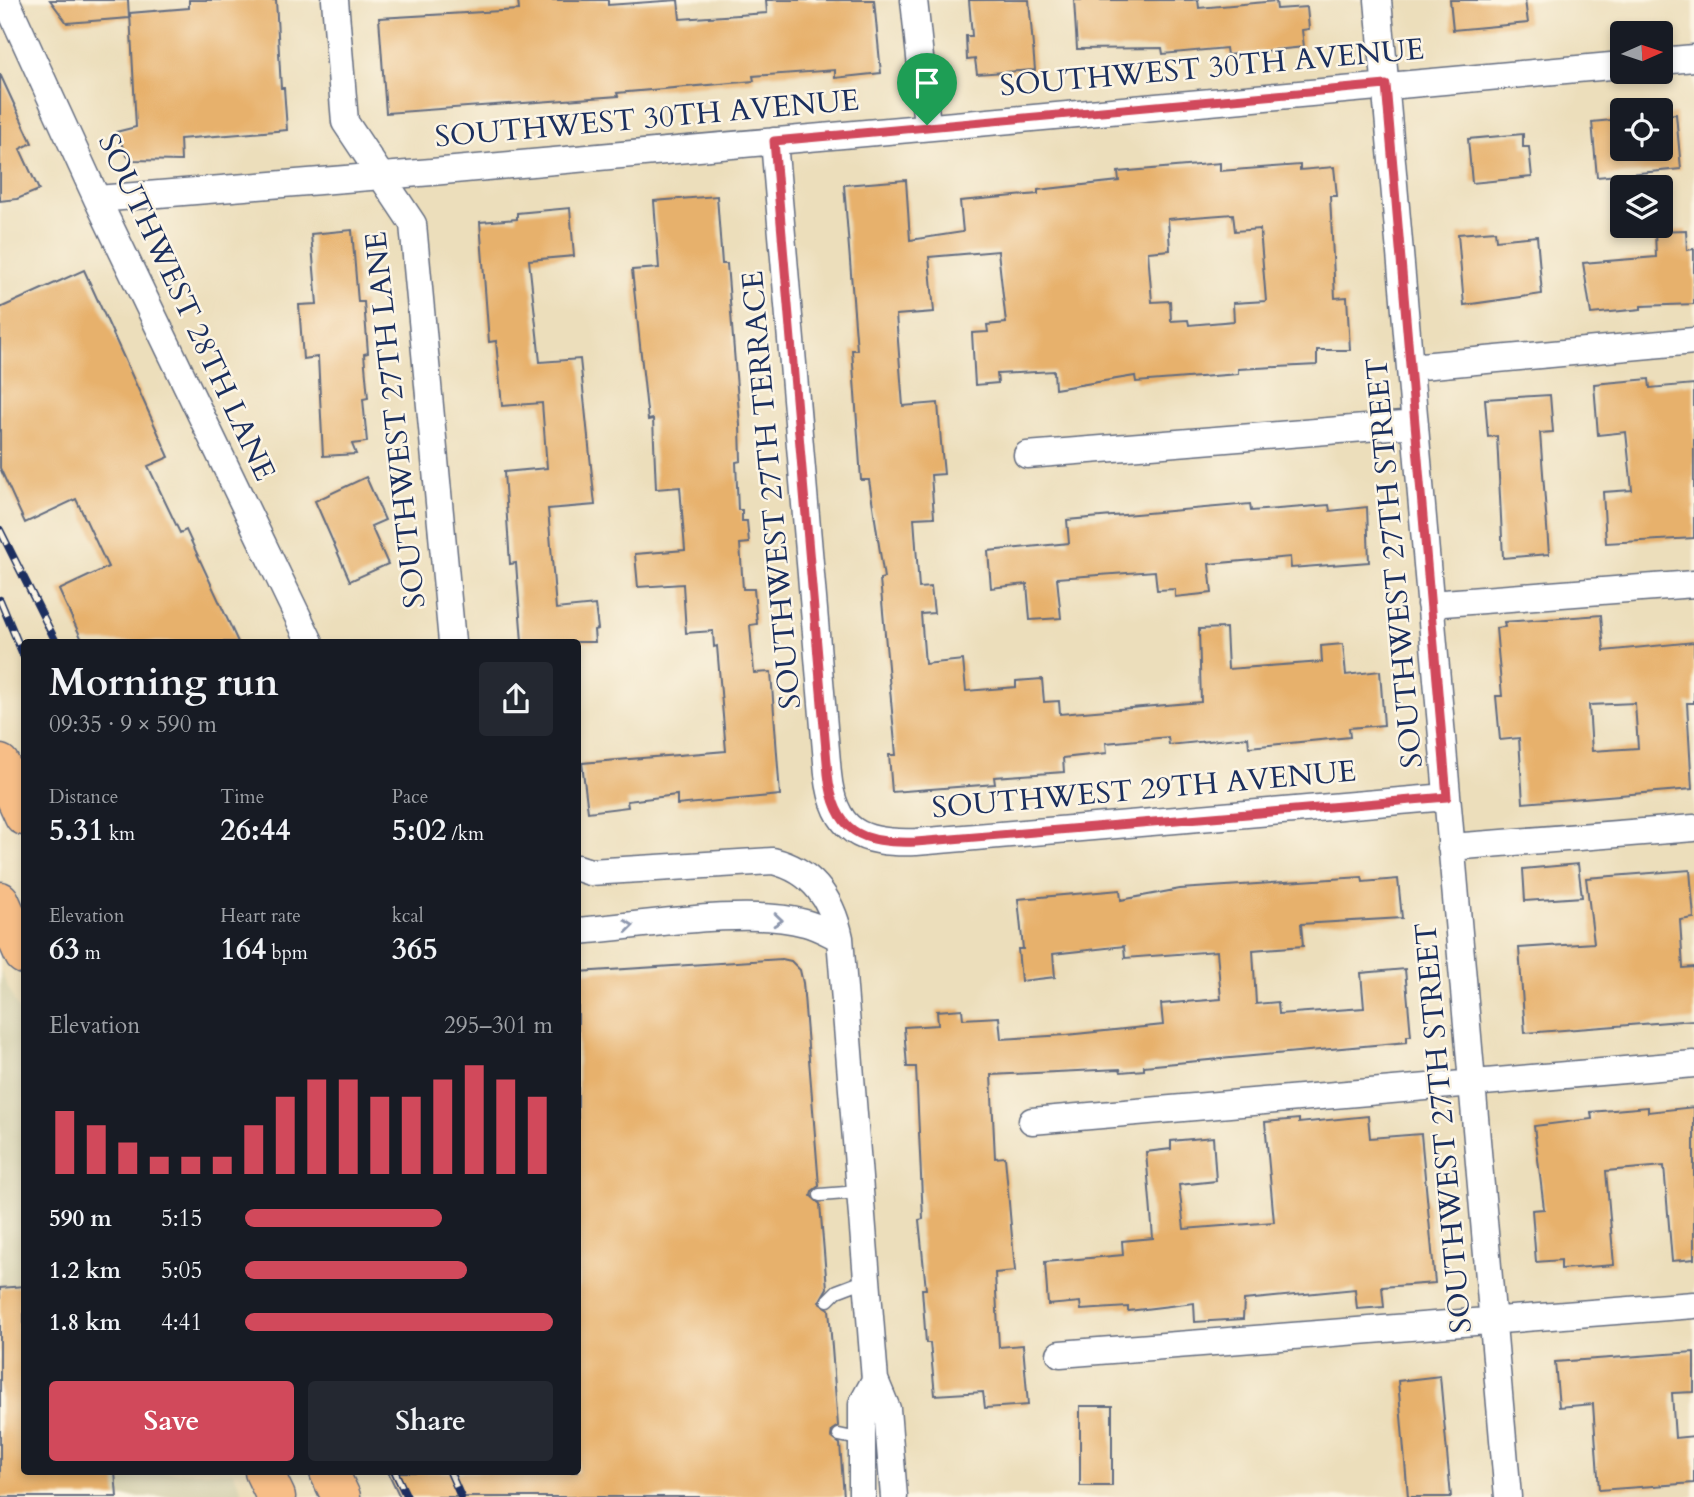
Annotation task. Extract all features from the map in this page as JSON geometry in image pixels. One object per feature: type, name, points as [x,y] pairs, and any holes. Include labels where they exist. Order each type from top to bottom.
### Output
[{"type":"highway","points":[[0,764],[21,810]]},
{"type":"highway","points":[[0,901],[21,948]]},
{"type":"highway","points":[[265,1475],[276,1497]]},
{"type":"highway","points":[[331,1475],[341,1497]]},
{"type":"street","name":"SOUTHWEST 28TH LANE","points":[[6,0],[97,199],[309,639]]},
{"type":"street","name":"SOUTHWEST 27TH LANE","points":[[335,0],[345,122],[413,224],[452,639]]},
{"type":"street","points":[[914,0],[927,125]]},
{"type":"street","name":"SOUTHWEST 27TH STREET","points":[[1378,0],[1508,1497]]},
{"type":"street","points":[[1673,60],[1694,58]]},
{"type":"street","name":"SOUTHWEST 30TH AVENUE","points":[[97,199],[1610,66]]},
{"type":"street","name":"SOUTHWEST 27TH TERRACE","points":[[774,141],[830,797],[849,828]]},
{"type":"street","points":[[1410,367],[1694,341]]},
{"type":"street","points":[[1027,456],[1415,424]]},
{"type":"street","points":[[1430,604],[1694,584]]},
{"type":"street","name":"SOUTHWEST 29TH AVENUE","points":[[849,828],[866,838],[887,843],[916,842],[1447,797]]},
{"type":"street","points":[[1451,846],[1694,828]]},
{"type":"street","points":[[582,873],[765,861],[788,865],[811,880],[830,902],[840,938],[875,1380],[887,1409],[894,1497]]},
{"type":"street","points":[[581,931],[680,921],[772,919],[805,923],[840,938]]},
{"type":"street","points":[[1032,1121],[1694,1064]]},
{"type":"street","points":[[1060,1354],[1694,1305]]},
{"type":"street","points":[[862,1497],[850,1437],[862,1404],[875,1380]]},
{"type":"lane","points":[[820,1195],[859,1192]]},
{"type":"lane","points":[[828,1300],[837,1291],[866,1280]]},
{"type":"lane","points":[[850,1437],[890,1443]]},
{"type":"shaded area","points":[[0,970],[21,1016],[21,1475],[234,1475],[245,1497],[0,1497]]},
{"type":"building","points":[[50,0],[128,0],[129,18],[67,23]]},
{"type":"building","points":[[189,0],[276,0],[281,88],[284,88],[287,130],[180,139],[181,161],[133,160],[127,156],[116,132],[136,127],[130,13],[189,8]]},
{"type":"building","points":[[518,0],[608,0],[608,5],[678,0],[680,19],[767,13],[766,0],[874,0],[881,73],[835,78],[835,70],[753,76],[754,81],[617,93],[618,96],[386,113],[379,18],[519,10]]},
{"type":"building","points":[[969,0],[1029,0],[1035,70],[977,74],[975,59],[967,60],[966,36],[972,36]]},
{"type":"building","points":[[1074,0],[1198,0],[1199,8],[1276,1],[1277,9],[1307,7],[1309,29],[1302,30],[1304,47],[1227,55],[1226,48],[1163,54],[1162,48],[1077,49]]},
{"type":"building","points":[[1450,0],[1525,0],[1528,23],[1453,30]]},
{"type":"building","points":[[0,74],[32,143],[20,149],[39,190],[17,199],[0,201]]},
{"type":"building","points":[[1673,114],[1676,114],[1681,169],[1597,177],[1592,122],[1610,120],[1610,161],[1673,161]]},
{"type":"building","points":[[1523,134],[1523,147],[1529,147],[1532,177],[1472,183],[1468,139]]},
{"type":"building","points":[[1220,163],[1220,171],[1300,165],[1300,170],[1334,167],[1337,196],[1330,196],[1335,298],[1347,297],[1350,350],[1317,350],[1317,365],[1238,369],[1238,374],[1136,382],[1135,376],[1055,389],[1054,371],[997,374],[998,383],[975,385],[972,333],[988,332],[987,325],[1006,323],[998,251],[929,257],[934,312],[896,315],[903,406],[938,403],[944,474],[931,475],[934,517],[914,518],[919,588],[931,587],[934,613],[921,614],[925,664],[963,660],[966,691],[1016,687],[1016,681],[1042,679],[1044,702],[1059,701],[1060,714],[1201,702],[1199,629],[1226,628],[1228,669],[1322,662],[1321,646],[1343,644],[1346,675],[1380,671],[1384,725],[1349,728],[1350,737],[1249,747],[1248,737],[1169,745],[1168,737],[1106,743],[1107,753],[1063,758],[1064,772],[994,777],[995,784],[892,792],[889,755],[896,755],[880,579],[884,578],[869,480],[861,480],[852,350],[857,350],[844,185],[906,180],[910,240],[963,232],[960,201],[1038,194],[1038,190],[1119,181],[1118,172]],"holes":[[[1233,214],[1235,231],[1260,229],[1266,301],[1233,303],[1234,321],[1189,325],[1188,320],[1171,321],[1170,301],[1152,302],[1148,252],[1170,250],[1168,219]]]},
{"type":"building","points":[[717,196],[722,264],[727,264],[740,425],[741,461],[736,462],[738,510],[742,510],[742,521],[747,521],[749,543],[740,544],[743,589],[754,589],[757,624],[750,625],[754,673],[771,672],[780,795],[677,805],[677,795],[627,801],[628,807],[588,812],[582,763],[726,751],[717,646],[714,647],[713,631],[686,633],[683,584],[638,587],[635,554],[685,550],[680,487],[656,489],[653,419],[648,420],[632,270],[659,268],[654,201]]},
{"type":"building","points":[[570,208],[574,256],[529,260],[540,362],[580,359],[595,505],[548,509],[556,609],[595,605],[598,629],[594,630],[595,642],[581,642],[581,639],[522,639],[516,563],[510,564],[504,472],[547,468],[542,403],[502,406],[496,341],[489,342],[480,222],[517,219],[517,213]]},
{"type":"building","points":[[352,230],[358,302],[364,302],[368,353],[364,354],[368,398],[363,399],[367,442],[352,444],[356,454],[323,456],[318,357],[303,359],[299,305],[317,304],[311,234]]},
{"type":"building","points":[[1673,230],[1686,230],[1687,250],[1694,249],[1694,304],[1641,306],[1641,309],[1591,314],[1583,263],[1656,257],[1655,238],[1673,238]]},
{"type":"building","points":[[1495,231],[1496,240],[1537,236],[1542,294],[1464,305],[1458,234]]},
{"type":"building","points":[[84,270],[169,457],[148,466],[180,533],[186,530],[237,639],[82,639],[59,590],[108,567],[76,499],[25,523],[0,468],[0,308]]},
{"type":"building","points":[[1649,379],[1650,388],[1694,384],[1694,538],[1606,543],[1603,492],[1632,490],[1626,432],[1598,435],[1594,384]]},
{"type":"building","points":[[1550,395],[1553,432],[1540,433],[1549,554],[1503,558],[1497,436],[1488,437],[1485,399]]},
{"type":"building","points":[[366,477],[385,520],[371,526],[388,564],[350,581],[315,501]]},
{"type":"building","points":[[1250,504],[1251,511],[1329,505],[1330,511],[1367,507],[1369,562],[1291,568],[1290,557],[1209,564],[1212,593],[1175,597],[1175,589],[1157,590],[1155,571],[1057,578],[1061,618],[1030,620],[1027,584],[991,588],[988,551],[1069,543],[1067,520]]},
{"type":"building","points":[[1601,615],[1604,651],[1694,642],[1694,703],[1687,703],[1692,789],[1523,803],[1519,738],[1500,740],[1496,696],[1502,696],[1496,628],[1505,627],[1504,622]],"holes":[[[1635,703],[1638,748],[1592,751],[1589,705]]]},
{"type":"building","points":[[1578,864],[1582,897],[1525,901],[1523,869]]},
{"type":"building","points":[[1690,870],[1694,918],[1680,920],[1683,968],[1694,967],[1694,1020],[1525,1033],[1519,948],[1594,943],[1586,878]]},
{"type":"building","points":[[1362,877],[1363,882],[1398,879],[1402,918],[1301,924],[1303,946],[1253,950],[1256,1004],[1278,1002],[1279,1014],[1364,1008],[1361,973],[1405,969],[1411,1036],[1407,1036],[1407,1042],[1144,1066],[1144,1070],[1121,1072],[1120,1069],[991,1075],[995,1158],[1005,1157],[1015,1271],[995,1273],[999,1347],[1023,1345],[1028,1405],[985,1408],[983,1392],[935,1395],[930,1343],[926,1343],[922,1289],[926,1289],[919,1220],[923,1219],[916,1067],[907,1067],[904,1027],[938,1025],[937,1011],[962,1009],[963,1019],[999,1017],[1001,1039],[1066,1035],[1163,1025],[1161,1004],[1221,999],[1217,951],[1125,958],[1124,946],[1053,954],[1055,977],[1021,981],[1018,949],[1023,949],[1018,899],[1120,890],[1121,900],[1180,889]]},
{"type":"building","points":[[782,959],[791,961],[800,970],[819,1186],[812,1191],[811,1196],[820,1204],[827,1288],[819,1302],[829,1309],[838,1426],[832,1430],[831,1437],[840,1444],[844,1497],[400,1497],[389,1475],[581,1475],[581,972]]},
{"type":"building","points":[[1648,1107],[1648,1112],[1694,1107],[1694,1259],[1672,1261],[1664,1166],[1606,1171],[1614,1265],[1561,1269],[1561,1260],[1536,1262],[1532,1210],[1544,1209],[1534,1126],[1592,1119],[1591,1112]]},
{"type":"building","points":[[1368,1116],[1370,1138],[1421,1134],[1435,1283],[1382,1287],[1384,1307],[1357,1309],[1355,1289],[1244,1300],[1243,1319],[1195,1322],[1194,1303],[1128,1311],[1128,1307],[1081,1310],[1080,1302],[1048,1305],[1045,1262],[1123,1255],[1122,1241],[1153,1238],[1146,1152],[1171,1149],[1171,1141],[1213,1137],[1216,1181],[1179,1185],[1184,1229],[1274,1222],[1265,1122],[1299,1119],[1299,1123]]},
{"type":"building","points":[[21,1286],[21,1475],[115,1475],[117,1497],[0,1497],[0,1288]]},
{"type":"building","points":[[1694,1352],[1694,1392],[1672,1393],[1675,1438],[1694,1436],[1694,1483],[1599,1490],[1593,1404],[1559,1407],[1555,1362]]},
{"type":"building","points":[[1440,1376],[1451,1497],[1408,1497],[1398,1381]]},
{"type":"building","points":[[1080,1406],[1112,1406],[1112,1486],[1080,1486]]},
{"type":"railway","points":[[0,530],[54,639]]},
{"type":"railway","points":[[0,600],[21,650]]},
{"type":"railway","points":[[396,1475],[407,1497]]},
{"type":"railway","points":[[451,1475],[461,1497]]},
{"type":"route","points":[[1386,85],[1447,797],[887,843],[866,838],[849,828],[837,813],[830,797],[774,141],[927,125],[1386,85]]}]
